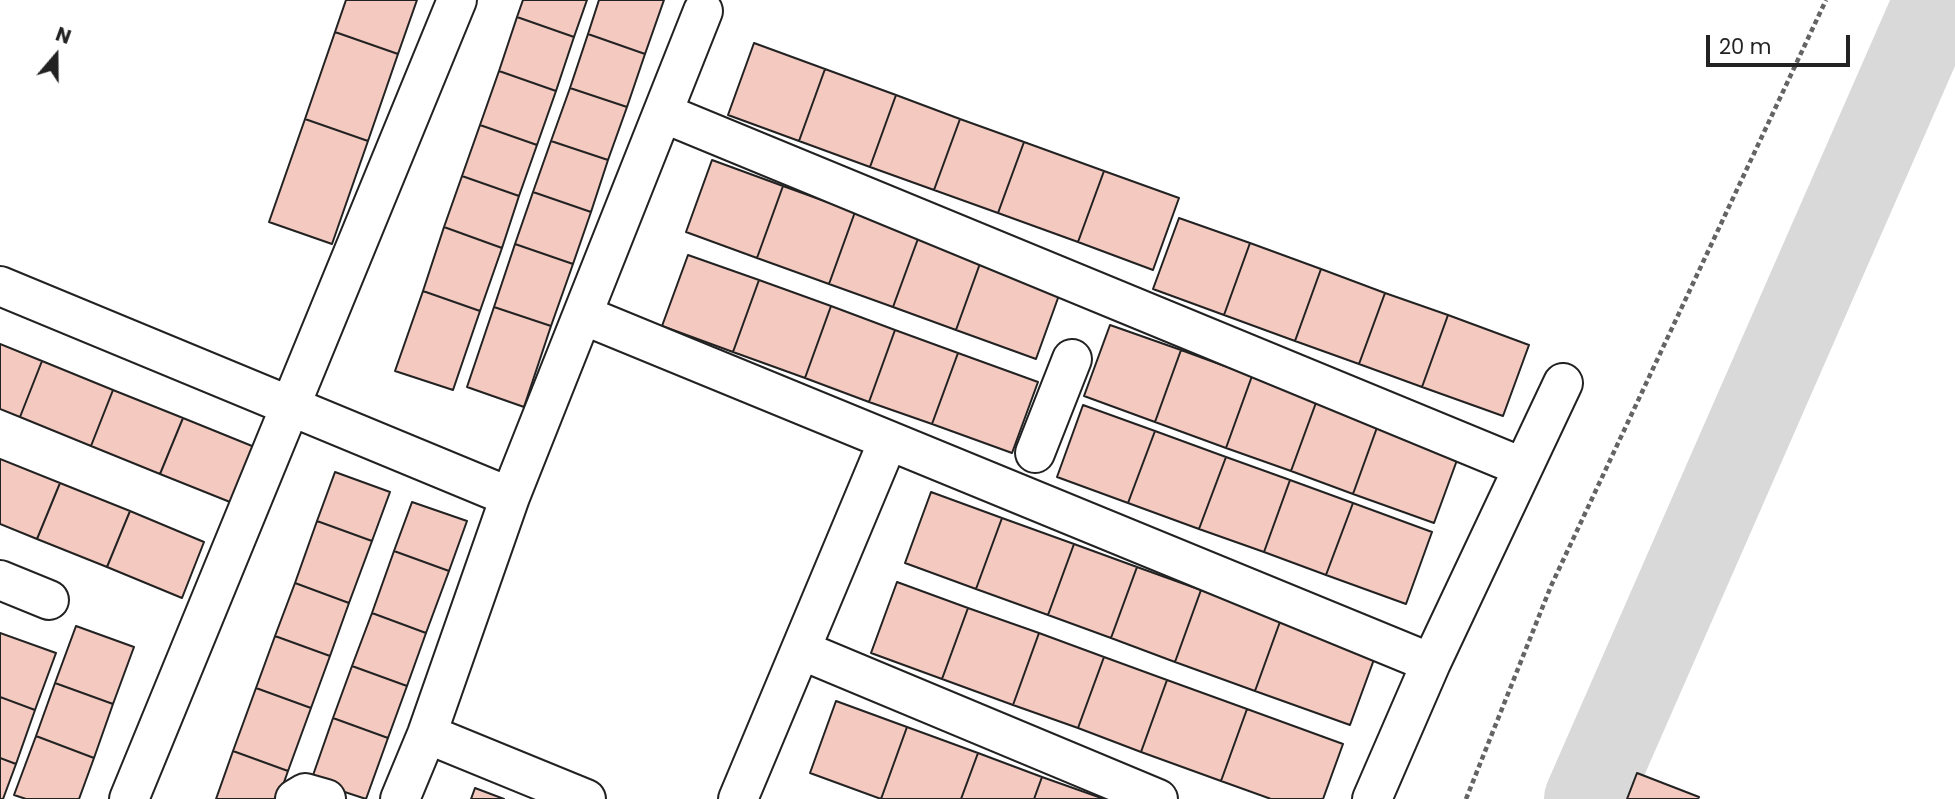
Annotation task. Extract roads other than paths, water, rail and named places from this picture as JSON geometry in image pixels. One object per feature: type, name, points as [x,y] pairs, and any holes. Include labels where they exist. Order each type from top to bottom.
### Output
[{"type":"street","points":[[129,799],[457,0]]},
{"type":"street","points":[[400,799],[427,734],[510,498],[703,11]]},
{"type":"street","points":[[663,113],[1521,467]]},
{"type":"street","points":[[0,286],[510,498]]},
{"type":"street","points":[[583,315],[888,440],[1025,477],[1431,663]]},
{"type":"street","points":[[1025,477],[1072,359]]},
{"type":"street","points":[[1372,799],[1431,663],[1521,467],[1563,383]]},
{"type":"street","points":[[738,799],[888,440]]},
{"type":"street","points":[[0,580],[49,600]]},
{"type":"street","points":[[800,650],[1158,799]]},
{"type":"street","points":[[427,734],[586,799]]},
{"type":"street","points":[[295,799],[305,793],[326,799]]},
{"type":"waterway","points":[[1587,799],[1937,0]]}]
